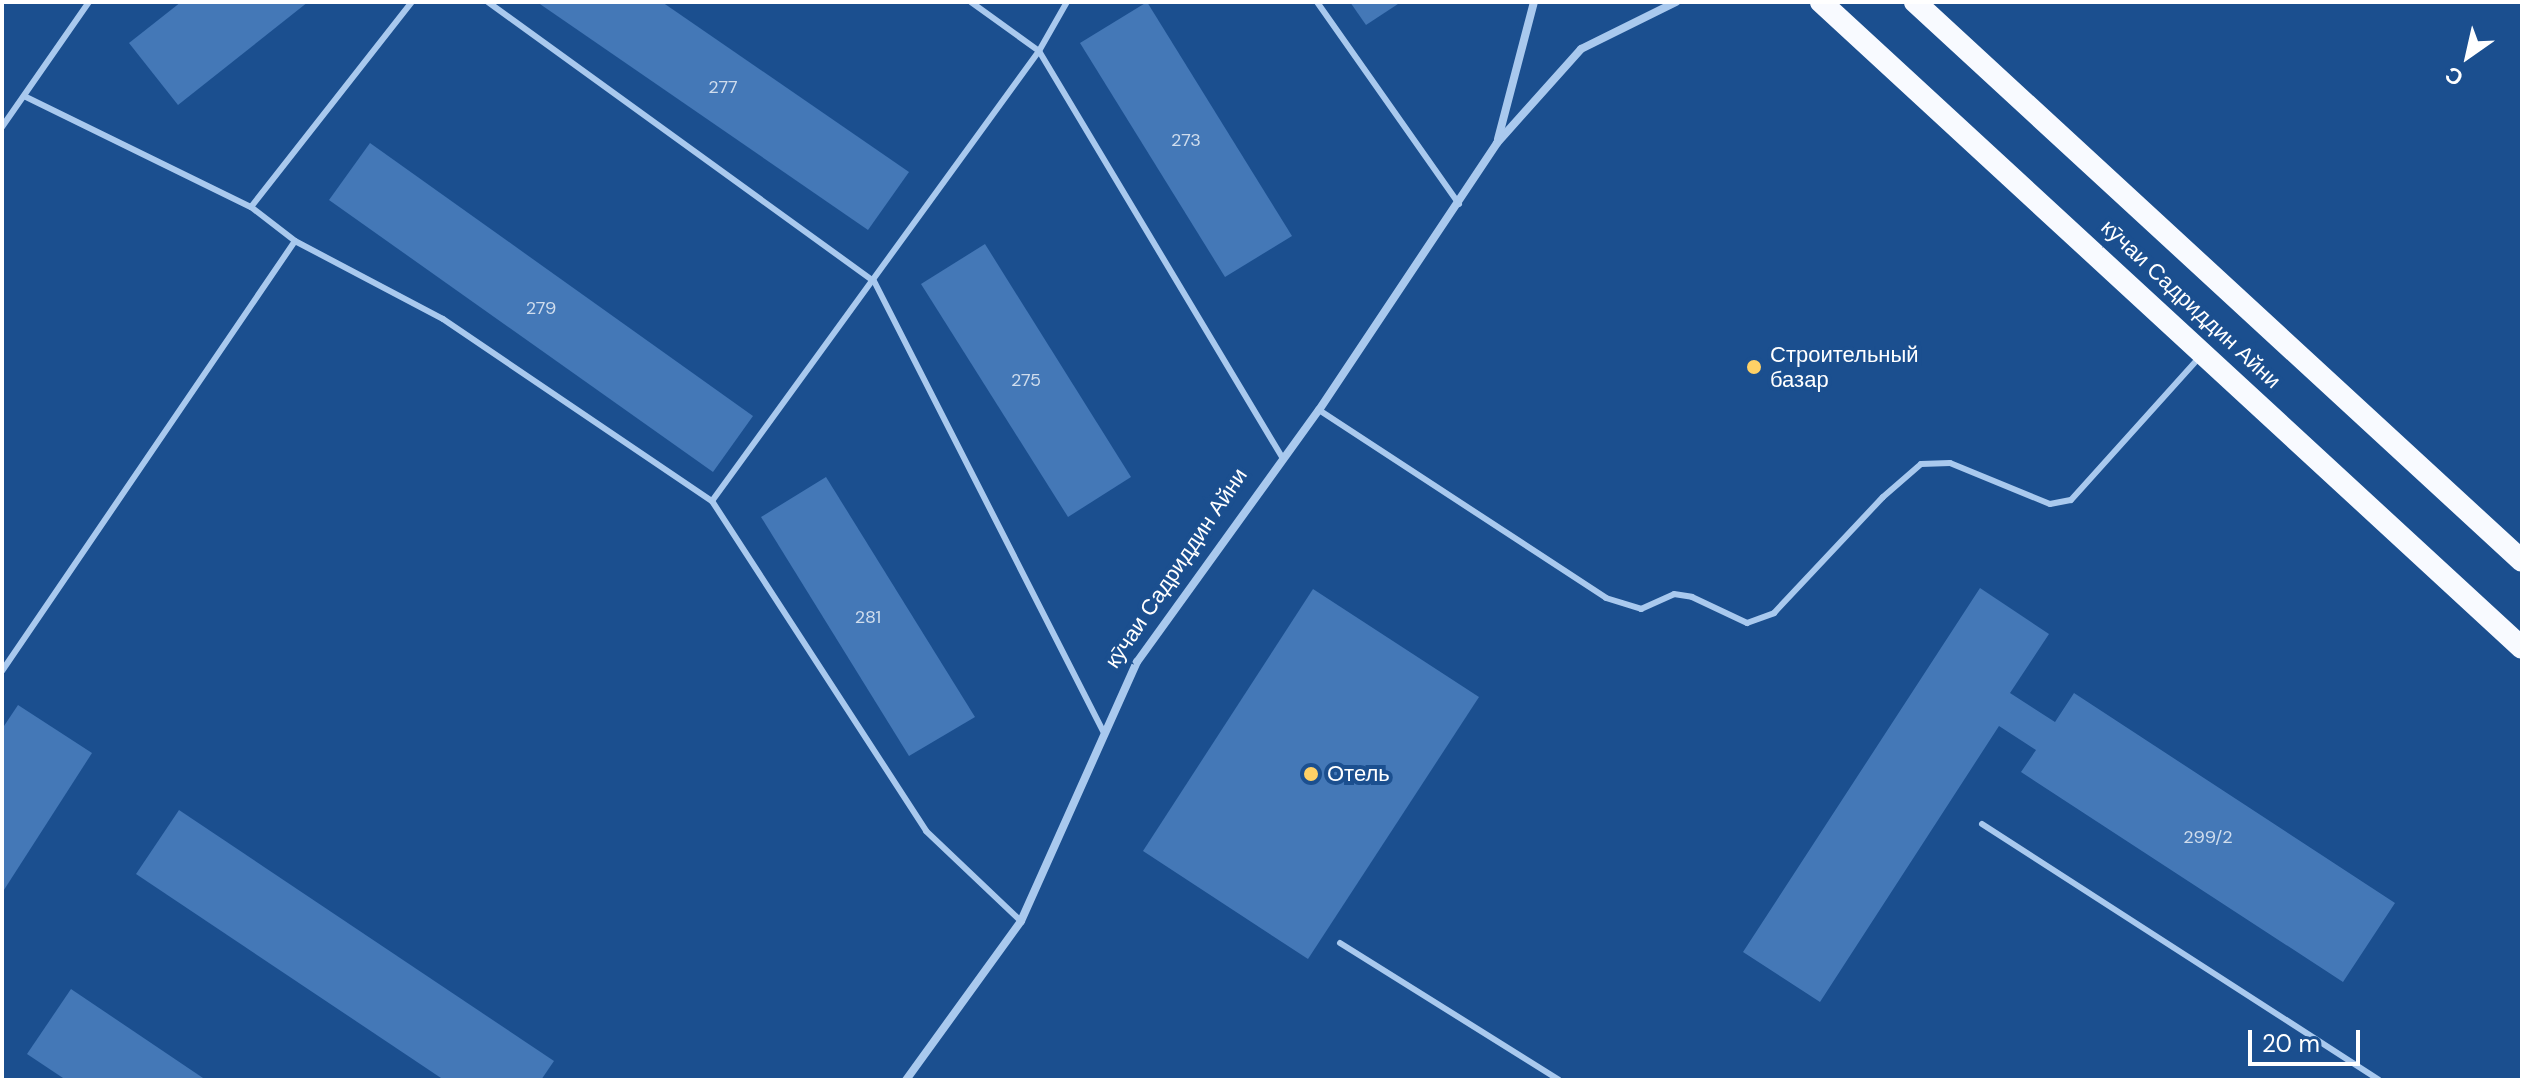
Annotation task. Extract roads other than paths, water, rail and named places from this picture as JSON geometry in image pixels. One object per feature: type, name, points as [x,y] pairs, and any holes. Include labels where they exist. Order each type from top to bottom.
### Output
[{"type":"highway","name":"кӯчаи Садриддин Айни","points":[[1821,2],[2205,352],[2522,648]]},
{"type":"highway","name":"кӯчаи Садриддин Айни","points":[[1915,2],[2522,561]]},
{"type":"street","name":"кӯчаи Садриддин Айни","points":[[1497,143],[1534,2]]},
{"type":"street","name":"кӯчаи Садриддин Айни","points":[[906,1080],[1021,921],[1137,662],[1319,410],[1497,143],[1581,49],[1676,2]]},
{"type":"lane","points":[[2,127],[89,2]]},
{"type":"lane","points":[[251,207],[412,2]]},
{"type":"lane","points":[[488,2],[874,281],[1104,733]]},
{"type":"lane","points":[[971,2],[1039,51],[1283,459]]},
{"type":"lane","points":[[712,501],[1039,51],[1067,2]]},
{"type":"lane","points":[[1317,2],[1459,204]]},
{"type":"lane","points":[[24,96],[251,207],[295,241],[443,319],[712,501],[926,831],[1021,921]]},
{"type":"lane","points":[[2,671],[295,241]]},
{"type":"lane","points":[[1319,410],[1606,598],[1641,609],[1674,594],[1692,597],[1747,623],[1774,613],[1883,497],[1921,464],[1950,463],[2050,504],[2071,500],[2205,352]]},
{"type":"lane","points":[[1982,824],[2379,1080]]},
{"type":"lane","points":[[1340,943],[1559,1080]]},
{"type":"place","name":"Строительный базар","points":[[1754,367]]},
{"type":"place","name":"Отель","points":[[1311,774]]}]
